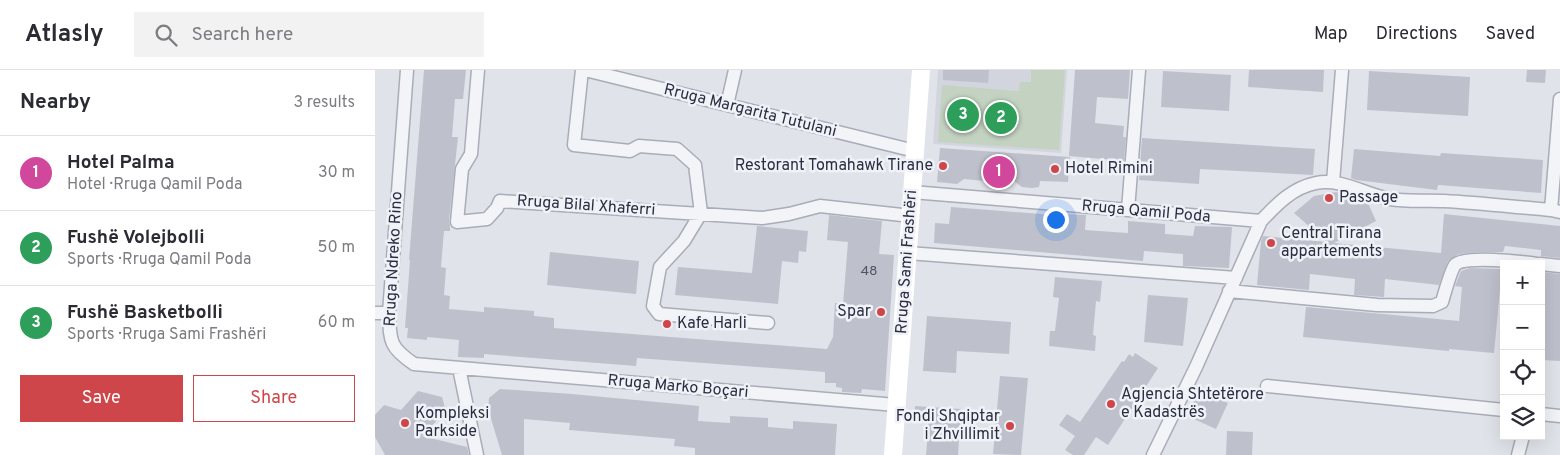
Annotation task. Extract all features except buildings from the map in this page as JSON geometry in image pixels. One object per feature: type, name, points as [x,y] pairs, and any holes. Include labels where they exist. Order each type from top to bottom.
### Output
[{"type":"main road","name":"Rruga Sami Frashëri","points":[[893,455],[921,70]]},
{"type":"street","name":"Rruga Ndreko Rino","points":[[407,70],[389,313],[390,338],[398,353],[414,364],[459,368]]},
{"type":"street","name":"Rruga Bilal Xhaferri","points":[[478,70],[471,154],[462,169],[457,222],[487,219],[497,208],[500,200],[762,218],[789,214],[820,206],[911,216]]},
{"type":"street","points":[[583,70],[573,145],[630,151],[639,146],[677,149],[695,165],[701,213],[684,242],[660,267],[653,306],[659,314],[768,323]]},
{"type":"street","name":"Rruga Margarita Tutulani","points":[[583,70],[915,151]]},
{"type":"street","points":[[727,105],[735,70]]},
{"type":"street","points":[[1128,210],[1139,70]]},
{"type":"street","points":[[1333,182],[1342,70]]},
{"type":"street","points":[[1153,455],[1261,221],[1277,203],[1289,194],[1309,185],[1333,182],[1346,184],[1372,195],[1391,199],[1444,201],[1556,211],[1560,99]]},
{"type":"street","name":"Rruga Qamil Poda","points":[[912,192],[1261,221]]},
{"type":"street","points":[[908,253],[1236,278]]},
{"type":"street","points":[[1229,291],[1377,305],[1433,306],[1442,302],[1455,265],[1472,260],[1500,262]]},
{"type":"street","points":[[1545,264],[1560,266]]},
{"type":"street","points":[[375,313],[389,313]]},
{"type":"street","points":[[459,368],[477,455]]},
{"type":"street","name":"Rruga Marko Boçari","points":[[459,368],[897,406]]},
{"type":"street","points":[[1267,386],[1500,410]]},
{"type":"street","points":[[1545,414],[1560,416]]},
{"type":"street","points":[[1518,455],[1522,440]]},
{"type":"shaded area","points":[[938,70],[1067,70],[1061,153],[933,144]]},
{"type":"green space","points":[[1031,70],[1065,70],[1059,150],[938,142],[942,85],[1019,91],[1020,82],[1031,82]]},
{"type":"place","name":"Fushë Basketbolli","points":[[963,115]]},
{"type":"place","name":"Fushë Volejbolli","points":[[1001,118]]},
{"type":"place","name":"Restorant Tomahawk Tirane","points":[[943,166]]},
{"type":"place","name":"Hotel Rimini","points":[[1055,169]]},
{"type":"place","name":"Hotel Palma","points":[[999,172]]},
{"type":"place","name":"Passage","points":[[1329,198]]},
{"type":"place","name":"Central Tirana appartements","points":[[1271,243]]},
{"type":"place","name":"Spar","points":[[881,312]]},
{"type":"place","name":"Kafe Harli","points":[[667,324]]},
{"type":"place","name":"Agjencia Shtetërore e Kadastrës","points":[[1111,404]]},
{"type":"place","name":"Kompleksi Parkside","points":[[405,423]]},
{"type":"place","name":"Fondi Shqiptar i Zhvillimit","points":[[1010,426]]}]
